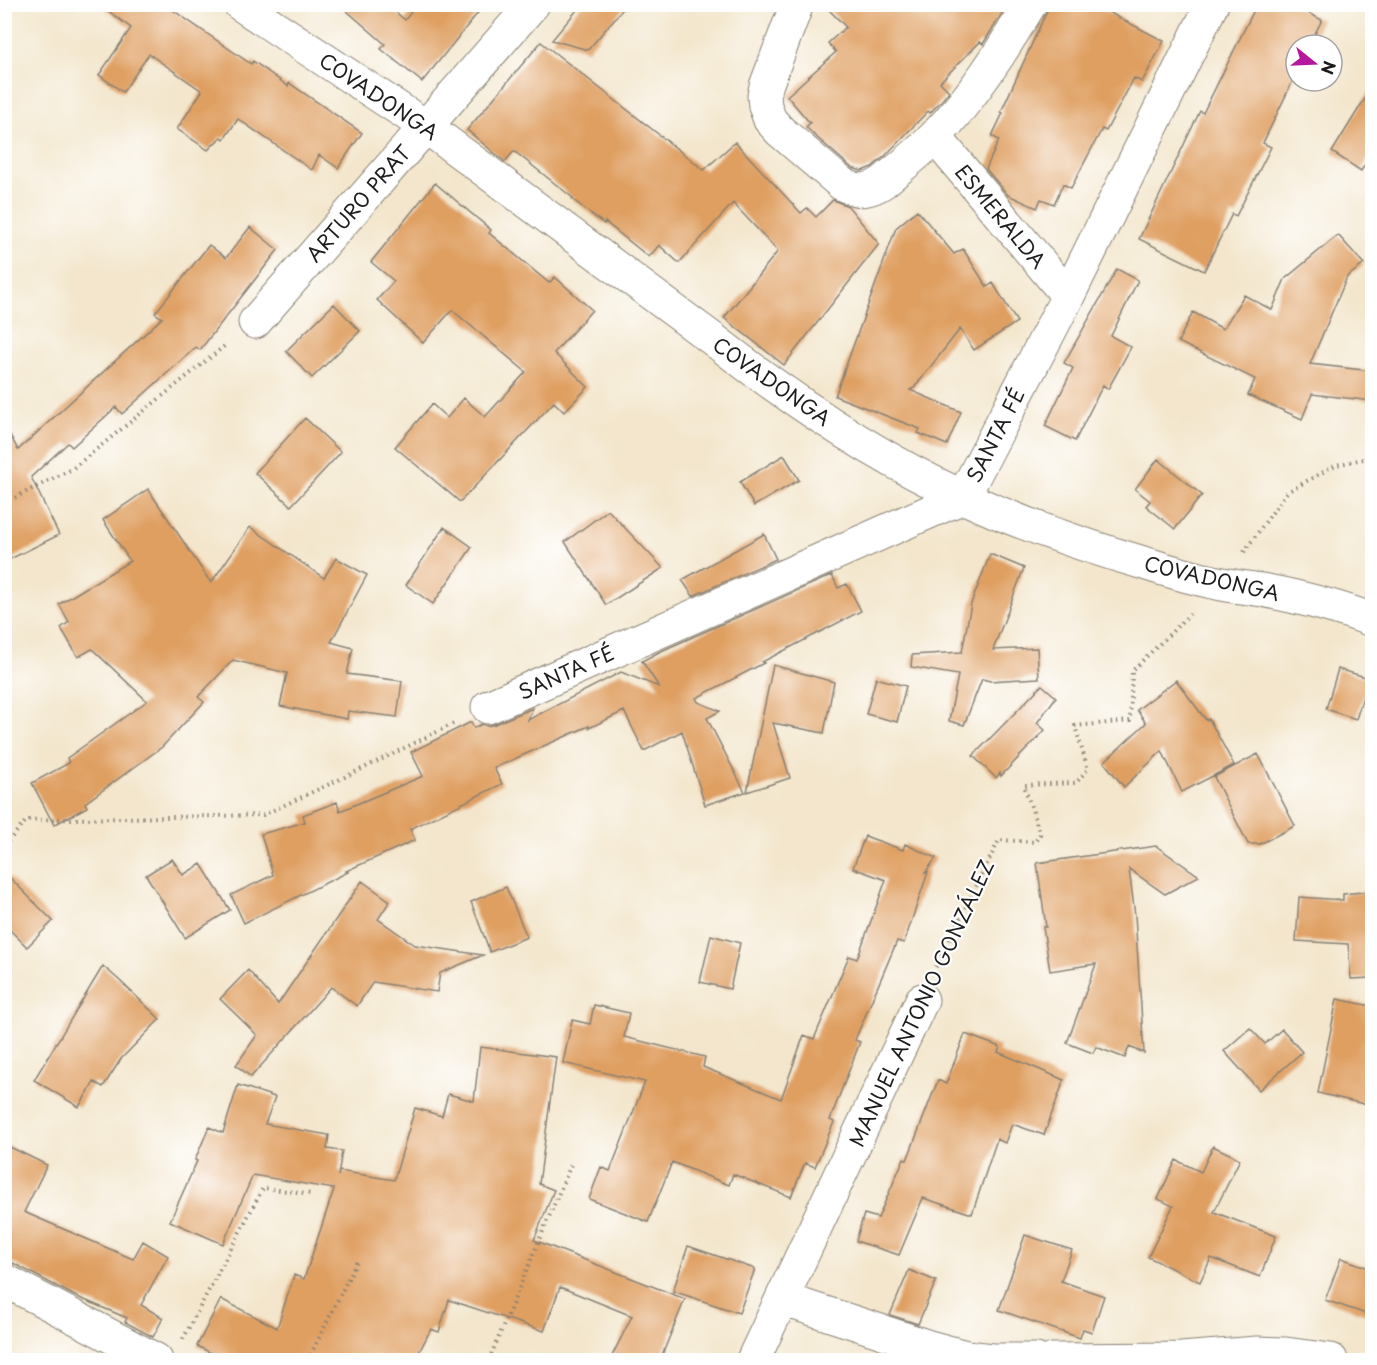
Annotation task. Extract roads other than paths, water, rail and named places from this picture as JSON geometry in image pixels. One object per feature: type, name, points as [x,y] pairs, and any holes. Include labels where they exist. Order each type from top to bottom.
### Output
[{"type":"street","name":"COVADONGA","points":[[240,4],[425,126],[760,376],[809,410],[911,470],[963,497],[1078,542],[1149,565],[1221,584],[1309,600],[1372,620]]},
{"type":"street","name":"ARTURO PRAT","points":[[255,322],[533,4]]},
{"type":"street","points":[[796,5],[766,86],[765,106],[770,120],[842,184],[853,189],[865,190],[883,182],[935,137],[969,97],[1000,54],[1030,4]]},
{"type":"street","name":"SANTA FÉ","points":[[488,707],[963,497],[1068,296],[1212,4]]},
{"type":"street","name":"ESMERALDA","points":[[935,137],[1068,296]]},
{"type":"street","name":"MANUEL ANTONIO GONZÁLEZ","points":[[753,1360],[922,1000]]},
{"type":"street","points":[[4,1280],[156,1360]]},
{"type":"street","points":[[782,1299],[966,1357],[993,1360],[1036,1360]]},
{"type":"street","points":[[1053,1360],[1181,1359],[1257,1353],[1331,1360]]}]
